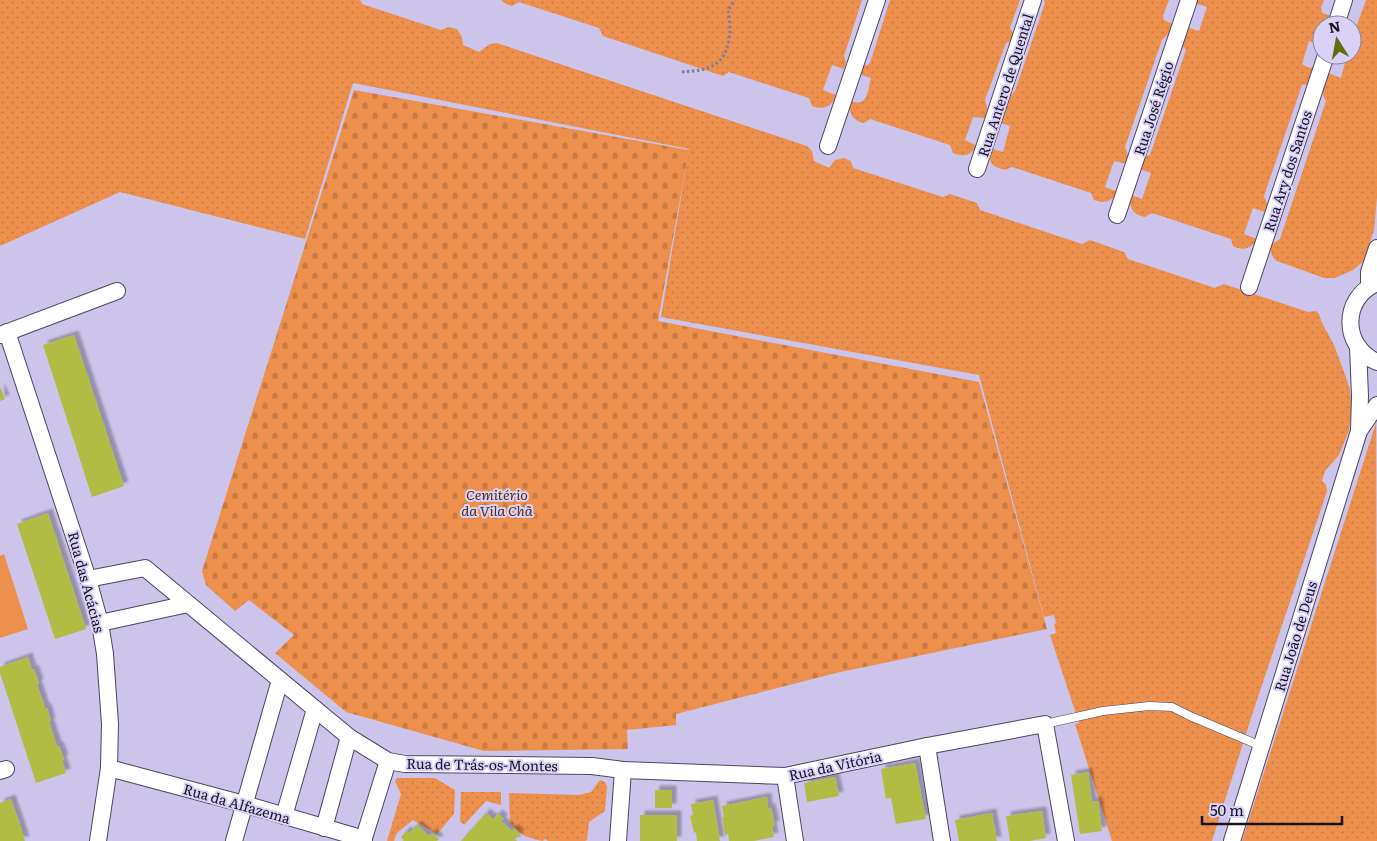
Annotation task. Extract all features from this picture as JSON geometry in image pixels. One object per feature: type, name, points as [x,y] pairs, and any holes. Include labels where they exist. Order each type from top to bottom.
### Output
[{"type":"street","points":[[828,146],[877,0]]},
{"type":"street","name":"Rua Antero de Quental","points":[[977,169],[1033,0]]},
{"type":"street","name":"Rua José Régio","points":[[1117,215],[1188,0]]},
{"type":"street","points":[[1339,15],[1344,0]]},
{"type":"street","name":"Rua Ary dos Santos","points":[[1249,287],[1323,65]]},
{"type":"street","points":[[1373,285],[1369,272],[1377,248]]},
{"type":"street","name":"Rua João de Deus","points":[[1232,841],[1359,431],[1358,348],[1351,332],[1350,321],[1353,306],[1359,296],[1373,285]]},
{"type":"street","points":[[4,334],[118,291]]},
{"type":"street","name":"Rua das Acácias","points":[[4,334],[88,579],[100,623],[105,654],[110,724],[109,768],[98,841]]},
{"type":"street","points":[[1358,348],[1369,358],[1377,362]]},
{"type":"street","name":"Rua João de Deus","points":[[1359,431],[1377,405]]},
{"type":"street","name":"Rua de Trás-os-Montes","points":[[88,579],[145,568],[349,737],[388,761],[405,764],[592,766],[623,770]]},
{"type":"street","points":[[100,623],[188,604]]},
{"type":"street","points":[[234,841],[280,680]]},
{"type":"street","points":[[284,816],[315,709]]},
{"type":"street","points":[[1045,724],[1066,841]]},
{"type":"street","name":"Rua da Vitória","points":[[623,770],[785,776],[927,746],[1045,724]]},
{"type":"street","points":[[324,828],[349,737]]},
{"type":"street","points":[[927,746],[942,841]]},
{"type":"street","points":[[364,840],[388,761]]},
{"type":"street","name":"Rua da Alfazema","points":[[109,768],[244,804],[364,840]]},
{"type":"street","points":[[618,841],[623,770]]},
{"type":"street","points":[[785,776],[795,841]]},
{"type":"lane","points":[[1045,724],[1103,711],[1149,706],[1172,707],[1261,746]]},
{"type":"path","points":[[682,72],[708,68],[715,65],[724,56],[728,47],[730,31],[728,10],[736,0]]},
{"type":"green space","points":[[0,0],[360,0],[362,4],[441,30],[449,27],[457,29],[462,37],[463,45],[479,52],[490,44],[497,43],[807,146],[812,151],[814,161],[829,168],[835,160],[844,158],[851,161],[853,168],[943,197],[950,194],[977,203],[980,210],[1082,244],[1090,240],[1124,252],[1128,259],[1215,288],[1224,284],[1308,312],[1316,311],[1334,345],[1350,390],[1352,410],[1349,430],[1339,455],[1325,471],[1322,481],[1326,485],[1327,491],[1212,841],[1112,841],[1075,724],[1079,723],[1050,635],[1056,633],[1054,615],[1044,617],[979,375],[661,317],[689,149],[353,83],[305,239],[120,192],[0,246]]},
{"type":"green space","points":[[501,0],[862,0],[844,56],[846,62],[844,69],[832,65],[823,90],[836,95],[830,105],[821,108],[812,106],[809,98],[729,72],[723,76],[603,36],[599,28],[519,2],[512,6]]},
{"type":"green space","points":[[890,0],[1020,0],[1010,28],[1014,35],[1013,40],[1006,43],[985,100],[988,112],[985,118],[973,117],[965,140],[977,146],[969,154],[960,155],[953,153],[950,145],[870,119],[864,123],[860,122],[850,112],[851,101],[863,101],[868,92],[871,78],[861,75],[863,65],[870,63]]},
{"type":"green space","points":[[1044,0],[1169,0],[1163,16],[1164,20],[1173,24],[1170,34],[1162,40],[1125,147],[1129,158],[1127,164],[1114,161],[1105,187],[1118,192],[1108,201],[1094,200],[1091,193],[1012,167],[1005,170],[1000,169],[991,163],[990,160],[990,148],[1003,152],[1010,126],[998,122],[1015,91],[1045,3]]},
{"type":"green space","points":[[1196,0],[1324,0],[1321,7],[1322,13],[1329,15],[1312,15],[1312,42],[1309,41],[1302,64],[1309,68],[1314,67],[1310,84],[1302,85],[1264,196],[1268,206],[1265,212],[1253,208],[1244,234],[1257,239],[1246,248],[1233,246],[1231,239],[1152,213],[1145,217],[1141,216],[1132,210],[1130,203],[1131,195],[1142,199],[1151,173],[1139,169],[1144,156],[1150,155],[1186,50],[1184,47],[1178,50],[1186,27],[1199,31],[1207,7],[1195,3]]},
{"type":"green space","points":[[1366,0],[1377,0],[1377,197],[1374,230],[1364,261],[1353,270],[1335,278],[1324,278],[1277,261],[1272,256],[1271,247],[1272,244],[1280,239],[1326,101],[1323,90],[1328,73],[1341,78],[1344,65],[1362,65],[1361,15]]},
{"type":"green space","name":"Cemitério da Vila Chã","points":[[354,90],[689,150],[658,321],[979,382],[1047,629],[836,673],[676,714],[676,725],[627,730],[628,749],[484,751],[346,712],[275,653],[294,635],[249,600],[235,611],[206,585],[202,571]]},
{"type":"green space","points":[[1376,423],[1377,841],[1242,841]]},
{"type":"green space","points":[[4,554],[28,629],[0,638],[0,556]]},
{"type":"green space","points":[[397,778],[435,778],[455,790],[454,814],[437,834],[413,820],[397,833],[394,841],[387,841],[401,794],[395,781]]},
{"type":"green space","points":[[600,780],[605,782],[607,787],[605,811],[589,822],[587,840],[585,841],[548,841],[545,839],[543,841],[523,835],[510,823],[509,793],[579,795],[591,792]]},
{"type":"green space","points":[[461,792],[501,792],[501,805],[486,801],[464,825],[460,821]]},
{"type":"building","points":[[74,335],[124,486],[92,497],[43,345]]},
{"type":"building","points":[[0,387],[5,399],[0,401]]},
{"type":"building","points":[[48,513],[86,629],[55,639],[17,524]]},
{"type":"building","points":[[28,657],[39,683],[37,684],[45,708],[47,708],[51,722],[49,722],[57,746],[59,746],[64,759],[62,760],[66,773],[36,783],[0,673],[0,667]]},
{"type":"building","points":[[915,763],[926,819],[896,824],[891,798],[886,799],[881,769]]},
{"type":"building","points":[[1088,772],[1092,802],[1098,801],[1102,831],[1080,834],[1071,775]]},
{"type":"building","points":[[835,777],[839,796],[807,802],[804,783]]},
{"type":"building","points":[[655,790],[672,790],[672,808],[655,808]]},
{"type":"building","points":[[767,797],[768,808],[771,808],[775,825],[772,826],[774,837],[754,841],[729,841],[728,834],[725,835],[722,806]]},
{"type":"building","points":[[11,799],[25,841],[0,841],[0,803]]},
{"type":"building","points":[[713,800],[720,841],[697,841],[690,816],[693,815],[691,804]]},
{"type":"building","points":[[1042,811],[1046,838],[1030,841],[1010,841],[1006,816]]},
{"type":"building","points":[[486,813],[493,819],[498,814],[504,819],[501,821],[512,831],[514,828],[520,834],[515,839],[517,841],[461,841]]},
{"type":"building","points":[[992,813],[997,841],[959,841],[955,820]]},
{"type":"building","points":[[640,815],[677,815],[677,841],[640,841]]},
{"type":"building","points":[[417,825],[429,836],[432,833],[439,839],[437,841],[402,841],[404,840],[401,837],[406,831],[409,833]]}]
